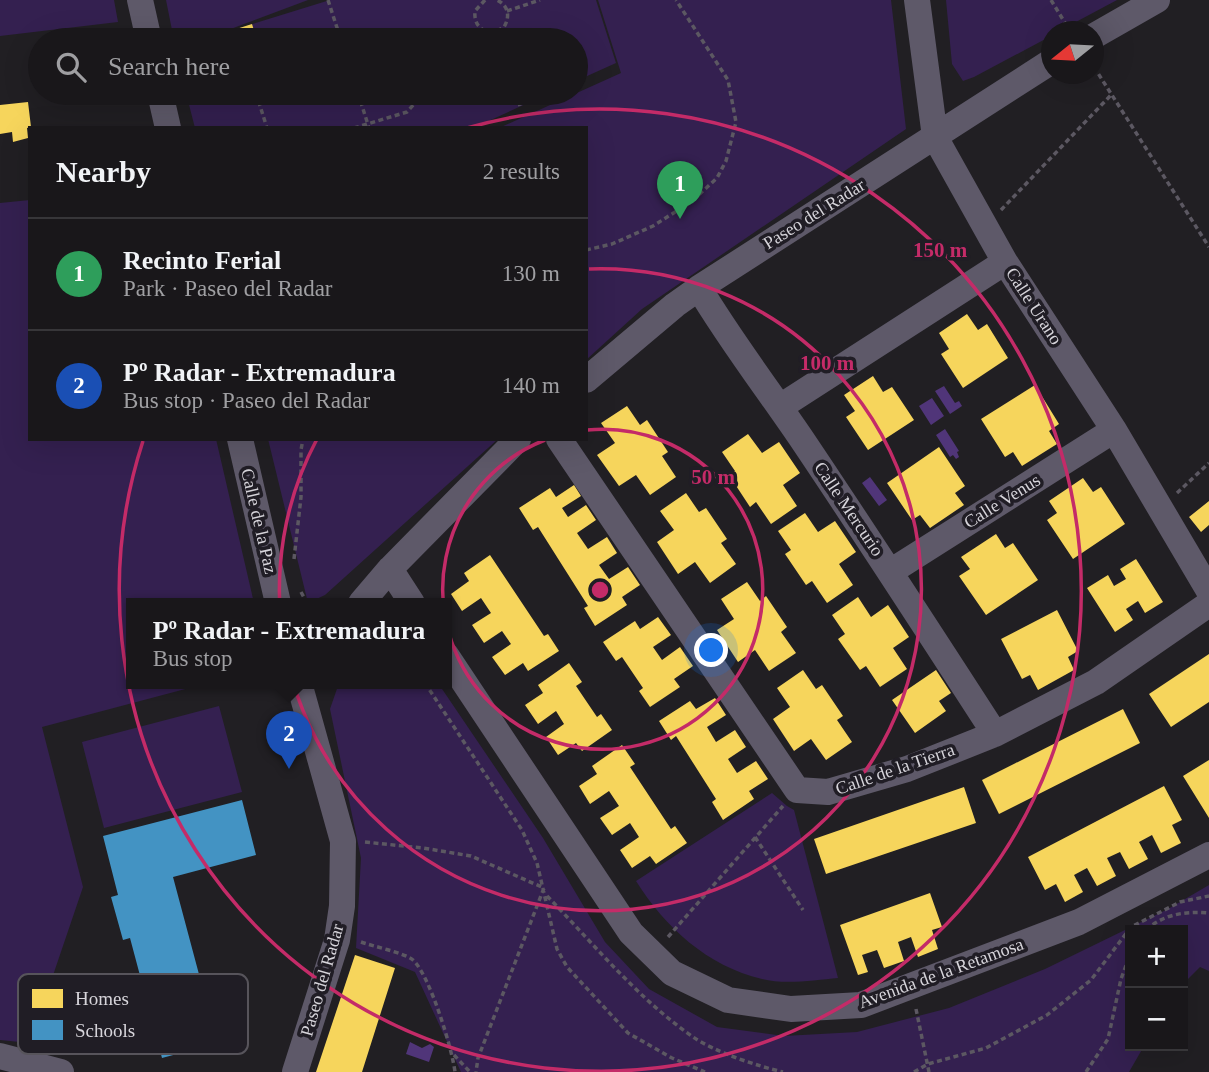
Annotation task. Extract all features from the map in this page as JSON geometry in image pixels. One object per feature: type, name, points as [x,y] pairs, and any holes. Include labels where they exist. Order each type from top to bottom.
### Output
[{"type":"street","points":[[140,0],[146,28]]},
{"type":"street","name":"Calle Urano","points":[[917,0],[935,137],[1005,262],[1114,430],[1209,591]]},
{"type":"street","points":[[1104,30],[1157,0]]},
{"type":"street","name":"Paseo del Radar","points":[[588,378],[699,288],[1041,68]]},
{"type":"street","points":[[163,105],[168,126]]},
{"type":"street","points":[[780,407],[1005,262]]},
{"type":"street","name":"Calle Mercurio","points":[[699,288],[715,316],[780,407],[995,734]]},
{"type":"street","name":"Calle Venus","points":[[890,572],[1114,430]]},
{"type":"street","name":"Calle de la Paz","points":[[241,441],[288,594]]},
{"type":"street","points":[[365,598],[390,569],[516,441]]},
{"type":"street","points":[[560,441],[797,790]]},
{"type":"street","points":[[390,569],[409,598]]},
{"type":"street","name":"Calle de la Tierra","points":[[797,790],[828,792],[907,769],[995,734],[1097,682],[1209,604]]},
{"type":"street","name":"Avenida de la Retamosa","points":[[452,664],[631,933],[672,973],[728,1000],[791,1009],[861,1005],[1079,922],[1209,855]]},
{"type":"street","name":"Paseo del Radar","points":[[295,1072],[337,940],[342,906],[343,841],[301,689]]},
{"type":"street","points":[[0,1056],[61,1072]]},
{"type":"path","points":[[328,0],[337,28]]},
{"type":"path","points":[[480,28],[475,22],[475,11],[485,0]]},
{"type":"path","points":[[497,0],[508,10]]},
{"type":"path","points":[[508,10],[540,0]]},
{"type":"path","points":[[588,250],[612,244],[653,226],[691,202],[717,178],[726,161],[736,122],[728,80],[676,0]]},
{"type":"path","points":[[1051,0],[1064,21]]},
{"type":"path","points":[[501,28],[507,22],[508,10]]},
{"type":"path","points":[[1104,83],[1209,247]]},
{"type":"path","points":[[985,226],[1111,95]]},
{"type":"path","points":[[260,105],[266,126]]},
{"type":"path","points":[[362,105],[369,126],[407,112],[413,105]]},
{"type":"path","points":[[293,563],[301,497],[303,441]]},
{"type":"path","points":[[1161,509],[1209,463]]},
{"type":"path","points":[[429,689],[522,830],[537,863],[555,941],[566,967],[628,1033],[650,1047],[705,1072]]},
{"type":"path","points":[[653,954],[797,790]]},
{"type":"path","points":[[755,837],[803,910]]},
{"type":"path","points":[[343,841],[423,848],[471,856],[544,888]]},
{"type":"path","points":[[476,1072],[478,1058],[544,888]]},
{"type":"path","points":[[545,894],[628,983],[695,1038],[760,1066],[783,1072]]},
{"type":"path","points":[[914,1072],[928,1064],[986,1048],[1047,1015],[1091,980],[1131,927],[1180,902],[1209,896]]},
{"type":"path","points":[[1152,925],[1172,915],[1190,912],[1209,914]]},
{"type":"path","points":[[337,940],[362,943],[411,957],[423,974],[453,1054],[455,1072]]},
{"type":"path","points":[[1086,1072],[1108,1039],[1125,968]]},
{"type":"path","points":[[911,986],[929,1072]]},
{"type":"path","points":[[453,1054],[470,1072]]},
{"type":"shaded area","points":[[0,0],[114,0],[118,22],[67,28],[28,28],[28,33],[0,36]]},
{"type":"shaded area","points":[[166,0],[308,0],[233,28],[172,28]]},
{"type":"shaded area","points":[[330,0],[596,0],[616,63],[588,76],[588,28],[240,28]]},
{"type":"shaded area","points":[[598,0],[891,0],[906,129],[642,309],[588,358],[588,126],[503,126],[550,105],[588,105],[588,88],[621,73]]},
{"type":"shaded area","points":[[946,0],[1117,0],[1078,21],[1041,21],[1041,41],[974,77],[963,81],[952,64]]},
{"type":"shaded area","points":[[189,105],[524,105],[477,126],[194,126]]},
{"type":"shaded area","points":[[28,200],[28,441],[216,441],[253,598],[126,598],[126,689],[185,689],[42,727],[83,887],[53,974],[18,974],[18,1042],[0,1040],[0,203]]},
{"type":"shaded area","points":[[944,386],[955,403],[959,401],[962,406],[950,414],[935,391]]},
{"type":"shaded area","points":[[932,398],[944,416],[931,425],[919,406]]},
{"type":"shaded area","points":[[945,429],[959,451],[959,457],[956,459],[953,455],[950,457],[936,435]]},
{"type":"shaded area","points":[[268,441],[496,441],[325,595],[307,598]]},
{"type":"shaded area","points":[[870,477],[887,500],[879,506],[862,483]]},
{"type":"shaded area","points":[[337,689],[442,689],[543,838],[605,942],[649,989],[717,1027],[784,1036],[857,1032],[949,1008],[1045,969],[1125,930],[1125,1051],[1141,1051],[1129,1072],[461,1072],[415,972],[356,948],[361,858],[330,709]]},
{"type":"shaded area","points":[[219,706],[242,792],[104,828],[82,742]]},
{"type":"shaded area","points":[[772,793],[794,810],[838,978],[800,982],[771,981],[723,965],[674,929],[636,881]]},
{"type":"shaded area","points":[[1209,885],[1209,971],[1200,967],[1188,979],[1188,925],[1135,925]]},
{"type":"shaded area","points":[[410,1042],[422,1048],[430,1044],[434,1047],[429,1062],[406,1054]]},
{"type":"building: Homes","points":[[28,102],[31,126],[27,128],[28,138],[13,142],[12,132],[0,134],[0,105]]},
{"type":"building: Homes","points":[[967,314],[978,330],[987,324],[1008,358],[963,388],[941,354],[949,349],[939,333]]},
{"type":"building: Homes","points":[[873,376],[883,392],[892,387],[914,420],[868,450],[846,417],[855,411],[844,395]]},
{"type":"building: Homes","points":[[1035,385],[1059,424],[1049,431],[1057,444],[1022,466],[1013,452],[1005,457],[981,419]]},
{"type":"building: Homes","points":[[627,406],[640,425],[647,420],[668,452],[662,456],[676,477],[650,495],[636,475],[619,486],[597,455],[615,443],[601,423]]},
{"type":"building: Homes","points":[[748,434],[762,453],[779,442],[800,473],[783,485],[797,506],[771,524],[756,502],[750,507],[729,475],[735,471],[722,452]]},
{"type":"building: Homes","points":[[939,447],[965,486],[955,493],[964,505],[930,528],[920,515],[912,520],[887,483]]},
{"type":"building: Homes","points":[[1083,478],[1093,492],[1101,487],[1125,524],[1073,559],[1047,520],[1057,513],[1049,501]]},
{"type":"building: Homes","points":[[574,485],[581,496],[562,508],[568,517],[586,505],[596,520],[577,533],[588,549],[607,537],[617,553],[599,565],[609,579],[628,567],[640,585],[622,597],[627,605],[595,626],[584,608],[588,606],[538,527],[533,530],[519,508],[550,488],[556,497]]},
{"type":"building: Homes","points":[[686,493],[699,512],[706,508],[727,539],[721,543],[736,564],[710,583],[695,562],[678,574],[657,542],[674,530],[660,511]]},
{"type":"building: Homes","points":[[1209,501],[1209,525],[1201,532],[1189,517]]},
{"type":"building: Homes","points":[[805,513],[818,532],[835,521],[856,552],[839,564],[853,585],[827,603],[812,581],[806,585],[785,554],[791,550],[778,531]]},
{"type":"building: Homes","points":[[996,534],[1005,548],[1013,543],[1038,580],[986,615],[959,576],[970,569],[961,557]]},
{"type":"building: Homes","points":[[490,555],[544,636],[548,634],[559,651],[528,671],[523,663],[505,675],[492,657],[511,644],[502,631],[484,643],[472,625],[491,613],[481,598],[462,611],[451,594],[469,581],[464,573]]},
{"type":"building: Homes","points":[[1136,559],[1163,602],[1145,613],[1138,601],[1126,609],[1133,620],[1115,632],[1087,588],[1108,575],[1114,586],[1126,579],[1120,569]]},
{"type":"building: Homes","points":[[747,582],[760,601],[766,596],[787,627],[781,632],[796,653],[769,671],[755,650],[738,662],[717,630],[734,619],[721,599]]},
{"type":"building: Homes","points":[[858,597],[871,617],[888,605],[909,637],[893,648],[907,669],[880,687],[866,666],[860,670],[838,639],[845,634],[832,615]]},
{"type":"building: Homes","points":[[1057,610],[1078,651],[1068,657],[1074,670],[1038,690],[1030,675],[1022,679],[1001,639]]},
{"type":"building: Homes","points":[[658,617],[671,635],[653,647],[662,660],[680,647],[693,666],[674,679],[680,687],[650,707],[639,691],[643,688],[622,657],[616,661],[603,642],[635,621],[640,629]]},
{"type":"building: Homes","points":[[1209,654],[1209,702],[1171,727],[1149,694]]},
{"type":"building: Homes","points":[[569,663],[582,682],[576,686],[597,717],[601,714],[612,730],[582,751],[576,743],[558,755],[546,737],[564,724],[556,711],[538,724],[525,705],[543,693],[538,685]]},
{"type":"building: Homes","points":[[803,670],[816,689],[822,685],[843,716],[837,720],[852,742],[826,760],[811,739],[794,751],[773,719],[790,707],[777,688]]},
{"type":"building: Homes","points":[[936,670],[951,693],[939,701],[946,711],[915,733],[892,700]]},
{"type":"building: Homes","points":[[715,698],[726,715],[707,727],[716,742],[735,730],[746,747],[728,759],[737,773],[756,761],[768,779],[749,791],[754,799],[723,820],[712,802],[716,799],[676,736],[671,740],[659,721],[690,701],[696,709]]},
{"type":"building: Homes","points":[[1123,709],[1140,743],[999,814],[982,780]]},
{"type":"building: Homes","points":[[622,745],[635,764],[630,767],[671,829],[675,826],[687,843],[656,864],[650,856],[632,868],[620,850],[639,837],[630,823],[612,835],[600,818],[619,806],[609,791],[590,804],[579,786],[597,774],[592,766]]},
{"type":"building: Homes","points":[[1209,760],[1209,818],[1183,776]]},
{"type":"building: Homes","points":[[1164,786],[1182,820],[1172,825],[1181,843],[1161,853],[1152,835],[1139,842],[1148,859],[1129,869],[1120,852],[1107,858],[1116,876],[1097,886],[1087,868],[1074,875],[1083,892],[1065,902],[1056,884],[1045,890],[1028,857]]},
{"type":"building: Homes","points":[[964,787],[976,823],[826,874],[814,839]]},
{"type":"building: Homes","points":[[930,893],[942,927],[932,930],[938,949],[918,957],[911,937],[898,942],[904,961],[884,968],[877,950],[862,955],[868,972],[858,975],[840,925]]},
{"type":"building: Homes","points":[[355,955],[395,968],[362,1072],[316,1072]]},
{"type":"building: Schools","points":[[242,800],[256,855],[173,877],[199,974],[140,974],[130,938],[123,940],[111,897],[118,895],[103,836]]},
{"type":"building: Schools","points":[[161,1054],[177,1054],[162,1058]]},
{"type":"place","name":"Recinto Ferial","points":[[680,219]]},
{"type":"place","name":"Pº Radar - Extremadura","points":[[289,769]]}]
